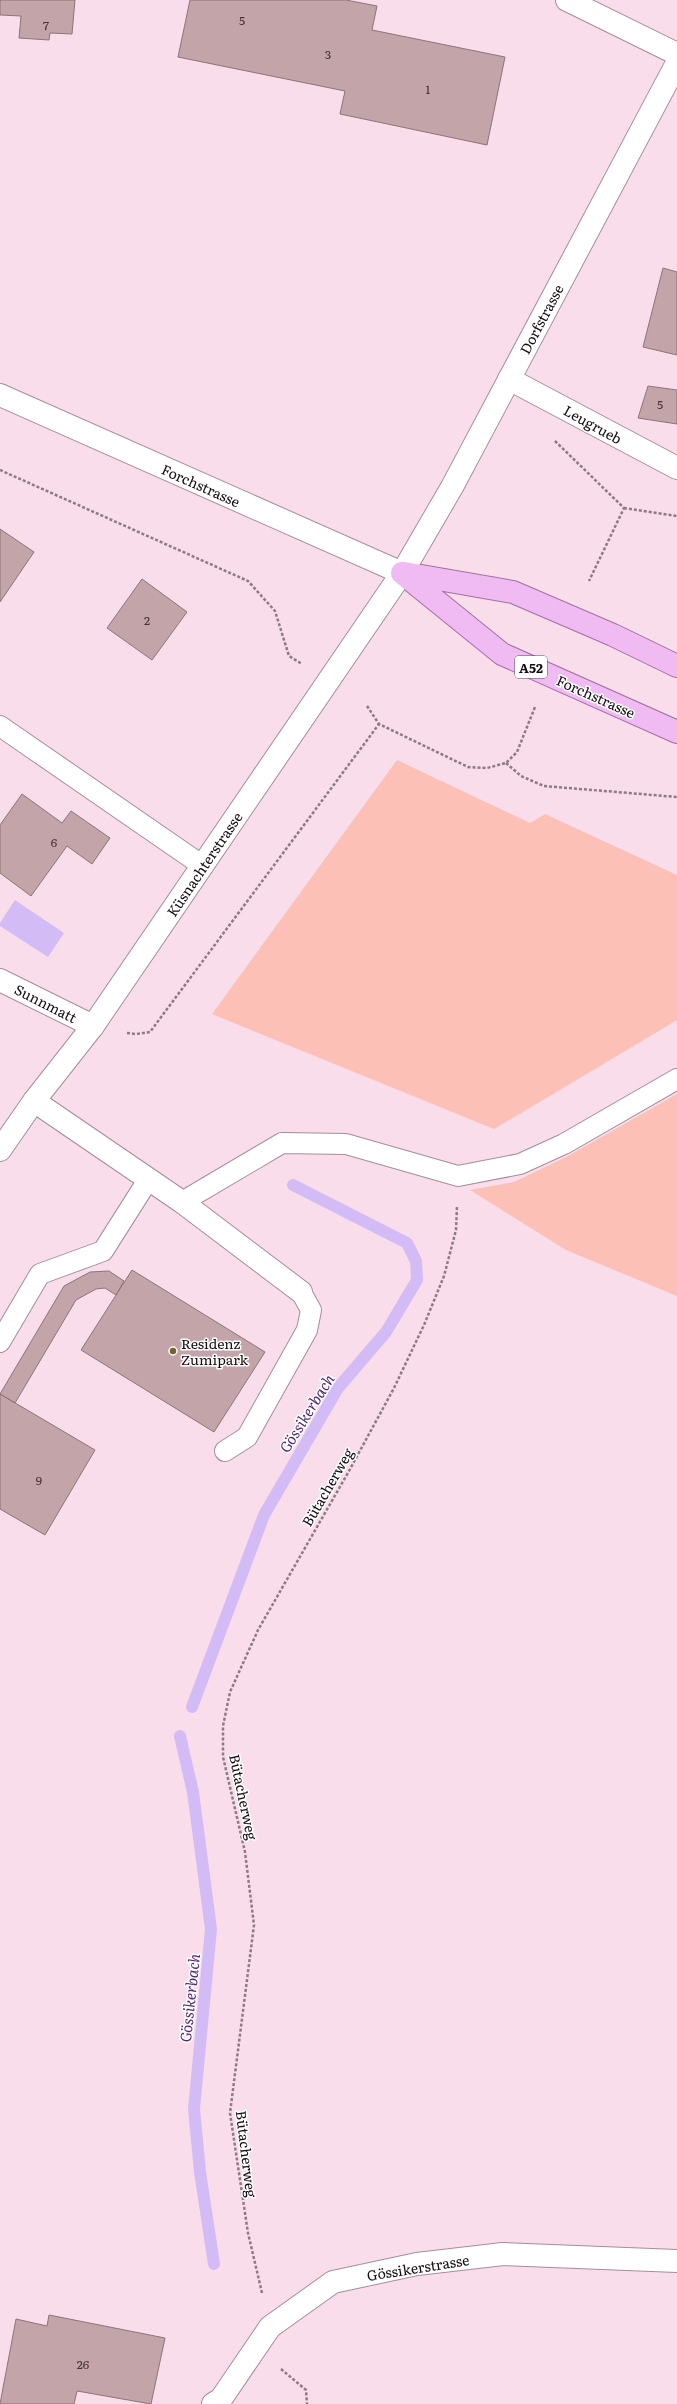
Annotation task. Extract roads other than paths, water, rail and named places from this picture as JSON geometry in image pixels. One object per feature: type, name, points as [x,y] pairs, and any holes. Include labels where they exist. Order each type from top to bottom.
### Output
[{"type":"highway","name":"Forchstrasse","points":[[402,573],[513,592],[613,635],[677,666]]},
{"type":"highway","name":"Forchstrasse","points":[[402,573],[502,654],[677,732]]},
{"type":"street","points":[[567,0],[677,54]]},
{"type":"street","name":"Dorfstrasse","points":[[402,573],[452,487],[677,63]]},
{"type":"street","name":"Leugrueb","points":[[509,379],[677,468]]},
{"type":"street","name":"Forchstrasse","points":[[0,395],[402,573]]},
{"type":"street","name":"Küsnachterstrasse","points":[[0,1150],[34,1101],[93,1026],[402,573]]},
{"type":"street","name":"Sunnmatt","points":[[0,980],[93,1026]]},
{"type":"street","points":[[34,1101],[182,1202],[301,1292]]},
{"type":"street","name":"Gössikerstrasse","points":[[213,2404],[221,2399],[270,2327],[333,2282],[417,2264],[503,2254],[677,2260]]},
{"type":"lane","points":[[0,726],[203,866]]},
{"type":"lane","points":[[182,1202],[282,1143],[346,1144],[458,1176],[520,1164],[564,1144],[677,1078]]},
{"type":"lane","points":[[0,1342],[40,1274],[103,1252],[148,1180]]},
{"type":"lane","points":[[225,1450],[247,1437],[307,1330],[311,1310],[301,1292]]},
{"type":"waterway","name":"Gössikerbach","points":[[192,1707],[264,1515],[338,1388],[386,1332],[417,1280],[416,1261],[407,1243],[293,1185]]},
{"type":"waterway","name":"Gössikerbach","points":[[180,1736],[193,1792],[211,1929],[194,2109],[200,2172],[214,2264]]},
{"type":"place","name":"Residenz Zumipark","points":[[173,1351]]}]
